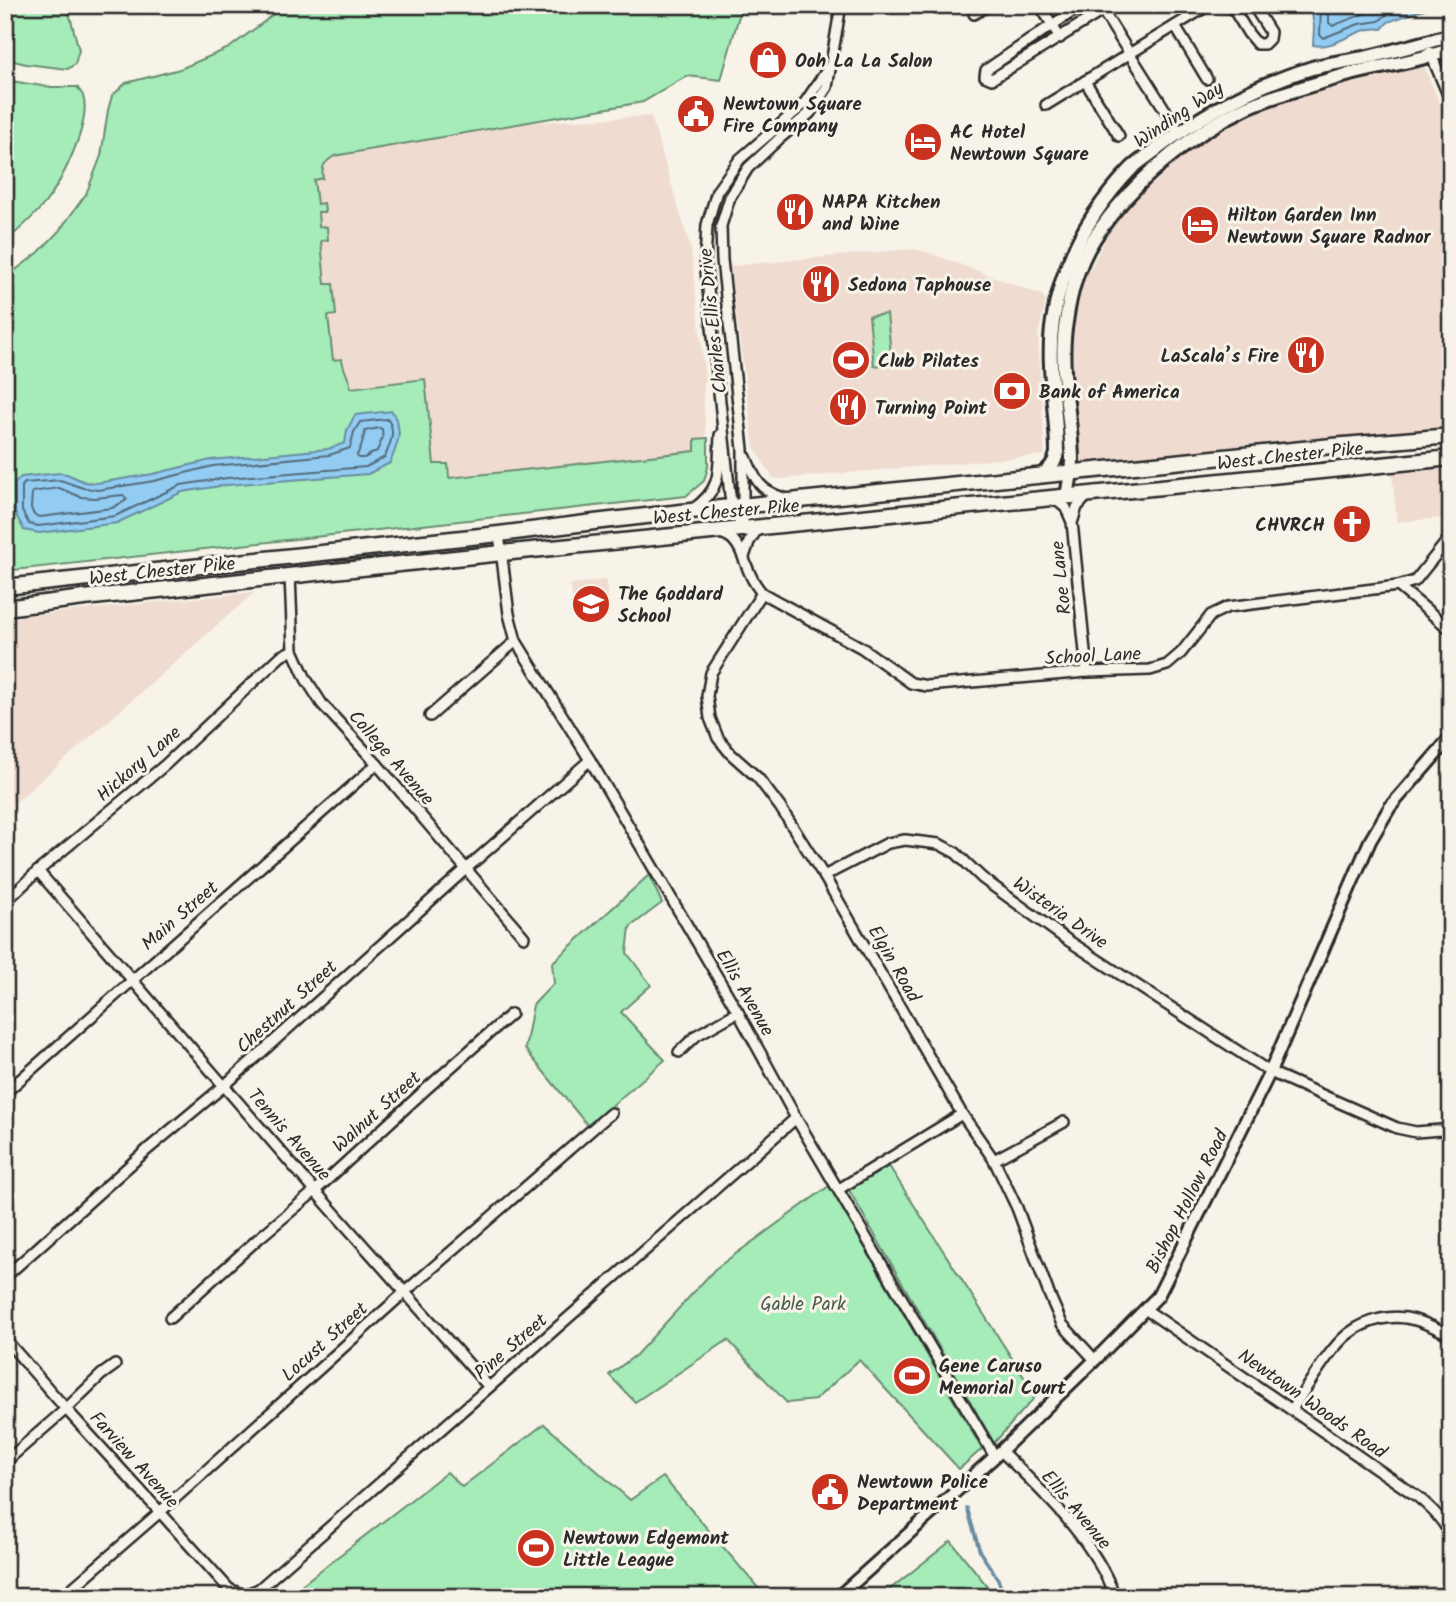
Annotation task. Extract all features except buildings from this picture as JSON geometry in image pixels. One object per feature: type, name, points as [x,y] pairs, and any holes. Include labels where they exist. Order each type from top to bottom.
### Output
[{"type":"highway","name":"West Chester Pike","points":[[5,587],[681,512],[1451,436]]},
{"type":"highway","name":"West Chester Pike","points":[[5,608],[743,528],[1451,458]]},
{"type":"main road","name":"Winding Way","points":[[1039,476],[1048,470],[1057,453],[1051,342],[1056,302],[1067,265],[1096,212],[1133,167],[1179,132],[1244,93],[1312,68],[1451,35]]},
{"type":"main road","name":"Winding Way","points":[[1067,496],[1072,460],[1063,360],[1069,305],[1079,270],[1095,237],[1131,192],[1146,175],[1202,132],[1247,107],[1347,75],[1432,56],[1451,48]]},
{"type":"street","name":"Charles Ellis Drive","points":[[738,507],[743,449],[722,260],[721,226],[730,197],[748,168],[810,114],[827,87],[841,5]]},
{"type":"street","points":[[974,14],[989,5]]},
{"type":"street","points":[[1040,5],[1060,38]]},
{"type":"street","points":[[976,82],[985,76],[986,70],[1083,5]]},
{"type":"street","points":[[985,76],[992,79],[1060,38],[1101,8],[1112,5]]},
{"type":"street","points":[[1046,105],[1209,5]]},
{"type":"street","points":[[1231,5],[1257,44],[1264,44],[1269,39],[1270,32],[1253,5]]},
{"type":"street","points":[[1101,8],[1179,132]]},
{"type":"street","points":[[1175,26],[1207,79]]},
{"type":"street","points":[[1426,43],[1451,102]]},
{"type":"street","name":"Charles Ellis Drive","points":[[743,528],[721,405],[705,261],[707,225],[718,191],[740,159],[804,104],[832,62]]},
{"type":"street","points":[[1084,81],[1119,136]]},
{"type":"street","name":"Charles Ellis Drive","points":[[681,512],[699,505],[716,485],[721,405]]},
{"type":"street","name":"Charles Ellis Drive","points":[[743,449],[755,480],[765,490],[787,499],[807,500]]},
{"type":"street","name":"Roe Lane","points":[[1072,522],[1077,508],[1089,494]]},
{"type":"street","name":"Roe Lane","points":[[1050,498],[1061,502],[1072,522],[1087,672]]},
{"type":"street","points":[[744,557],[749,542],[759,527]]},
{"type":"street","points":[[718,532],[731,536],[744,557],[748,572],[762,593]]},
{"type":"street","name":"Ellis Avenue","points":[[499,534],[509,614],[516,640],[738,1012],[796,1118],[998,1454],[1050,1500],[1095,1556],[1115,1597]]},
{"type":"street","points":[[1398,586],[1415,581],[1451,536]]},
{"type":"street","name":"College Avenue","points":[[290,575],[293,650],[306,679],[322,704],[377,764],[524,937]]},
{"type":"street","points":[[1398,586],[1451,630]]},
{"type":"street","name":"School Lane","points":[[762,593],[862,648],[911,683],[927,686],[1087,672],[1150,670],[1167,665],[1181,653],[1211,615],[1228,607],[1398,586]]},
{"type":"street","name":"Elgin Road","points":[[762,593],[711,673],[707,696],[710,718],[718,738],[731,754],[758,778],[780,807],[824,877],[962,1114],[994,1160],[1017,1208],[1062,1324],[1095,1360]]},
{"type":"street","points":[[430,716],[516,640]]},
{"type":"street","name":"Hickory Lane","points":[[5,902],[38,871],[166,765],[281,656],[293,650]]},
{"type":"street","name":"Bishop Hollow Road","points":[[838,1597],[998,1454],[1158,1296],[1270,1072],[1370,841],[1392,804],[1451,737]]},
{"type":"street","name":"Chestnut Street","points":[[5,1277],[590,760]]},
{"type":"street","name":"Main Street","points":[[5,1093],[377,764]]},
{"type":"street","name":"Wisteria Drive","points":[[824,877],[888,843],[905,840],[939,844],[956,853],[982,878],[1066,939],[1270,1072],[1397,1128],[1416,1132],[1440,1130],[1451,1133]]},
{"type":"street","name":"Tennis Avenue","points":[[38,871],[489,1387]]},
{"type":"street","points":[[679,1052],[697,1035],[738,1012]]},
{"type":"street","name":"Walnut Street","points":[[170,1318],[512,1014]]},
{"type":"street","name":"Locust Street","points":[[62,1597],[611,1113]]},
{"type":"street","points":[[839,1189],[962,1114]]},
{"type":"street","name":"Pine Street","points":[[244,1595],[259,1589],[796,1118]]},
{"type":"street","points":[[994,1160],[1064,1122]]},
{"type":"street","name":"Newtown Woods Road","points":[[1145,1309],[1434,1510],[1451,1536]]},
{"type":"street","points":[[1292,1409],[1334,1348],[1348,1334],[1363,1325],[1398,1317],[1416,1320],[1451,1335]]},
{"type":"street","name":"Farview Avenue","points":[[5,1339],[229,1589],[244,1595]]},
{"type":"street","points":[[5,1462],[115,1365]]},
{"type":"shaded area","points":[[1423,63],[1451,131],[1451,427],[1087,464],[1079,459],[1071,377],[1073,325],[1084,280],[1110,230],[1146,183],[1194,144],[1245,115],[1298,94]]},
{"type":"shaded area","points":[[651,116],[691,250],[705,377],[703,396],[708,455],[425,484],[306,402],[302,166],[375,131]]},
{"type":"shaded area","points":[[912,249],[927,252],[1042,295],[1046,301],[1038,335],[1045,455],[773,478],[754,447],[730,266]]},
{"type":"shaded area","points":[[1451,466],[1451,517],[1397,522],[1392,473]]},
{"type":"shaded area","name":"The Goddard School","points":[[606,580],[610,613],[574,618],[571,584]]},
{"type":"shaded area","points":[[255,592],[5,812],[5,618]]},
{"type":"green space","points":[[5,5],[67,5],[79,50],[75,64],[68,69],[5,59]]},
{"type":"green space","points":[[283,5],[742,5],[721,80],[687,76],[643,102],[334,156],[324,165],[323,178],[314,180],[317,204],[324,203],[325,212],[318,212],[319,226],[327,227],[328,240],[321,241],[325,284],[333,284],[336,315],[328,316],[333,360],[342,359],[351,388],[425,379],[434,464],[448,464],[449,478],[695,451],[695,439],[708,438],[708,467],[704,481],[686,496],[5,571],[5,278],[38,253],[59,231],[86,194],[101,156],[112,96],[126,83],[180,69],[229,48]]},
{"type":"green space","points":[[5,80],[48,87],[77,87],[83,95],[85,107],[73,152],[52,194],[26,224],[5,242],[5,153],[10,149],[5,144]]},
{"type":"green space","points":[[887,314],[892,364],[874,366],[869,316]]},
{"type":"green space","points":[[649,875],[662,903],[630,927],[627,953],[651,985],[621,1012],[665,1060],[588,1126],[525,1049],[533,1005],[554,983],[552,963]]},
{"type":"green space","points":[[889,1166],[1036,1396],[994,1443],[849,1190]]},
{"type":"green space","name":"Gable Park","points":[[829,1186],[982,1449],[959,1469],[859,1360],[815,1400],[787,1403],[728,1340],[635,1402],[609,1375],[636,1355],[715,1269]]},
{"type":"green space","name":"Newtown Edgemont Little League","points":[[544,1424],[630,1500],[663,1477],[766,1597],[286,1597],[447,1472],[462,1487]]},
{"type":"green space","points":[[951,1541],[996,1597],[880,1597]]},
{"type":"water","points":[[1314,5],[1435,5],[1388,22],[1382,29],[1364,31],[1322,46],[1313,45]]},
{"type":"water","points":[[392,411],[399,432],[390,463],[368,474],[227,485],[182,492],[117,523],[39,533],[24,530],[15,513],[15,483],[21,477],[60,473],[85,482],[97,483],[153,474],[211,460],[328,449],[345,443],[347,430],[355,415]]},
{"type":"waterway","points":[[967,1508],[980,1552],[998,1579],[1003,1594],[998,1597]]},
{"type":"place","name":"Ooh La La Salon","points":[[768,60]]},
{"type":"place","name":"Newtown Square Fire Company","points":[[696,114]]},
{"type":"place","name":"AC Hotel Newtown Square","points":[[923,142]]},
{"type":"place","name":"NAPA Kitchen and Wine","points":[[795,212]]},
{"type":"place","name":"Hilton Garden Inn Newtown Square Radnor","points":[[1200,225]]},
{"type":"place","name":"Sedona Taphouse","points":[[821,284]]},
{"type":"place","name":"LaScala’s Fire","points":[[1306,355]]},
{"type":"place","name":"Club Pilates","points":[[851,360]]},
{"type":"place","name":"Bank of America","points":[[1012,391]]},
{"type":"place","name":"Turning Point","points":[[848,407]]},
{"type":"place","name":"CHVRCH","points":[[1352,524]]},
{"type":"place","name":"The Goddard School","points":[[591,604]]},
{"type":"place","name":"Gene Caruso Memorial Court","points":[[912,1376]]},
{"type":"place","name":"Newtown Police Department","points":[[830,1492]]},
{"type":"place","name":"Newtown Edgemont Little League","points":[[536,1548]]}]
